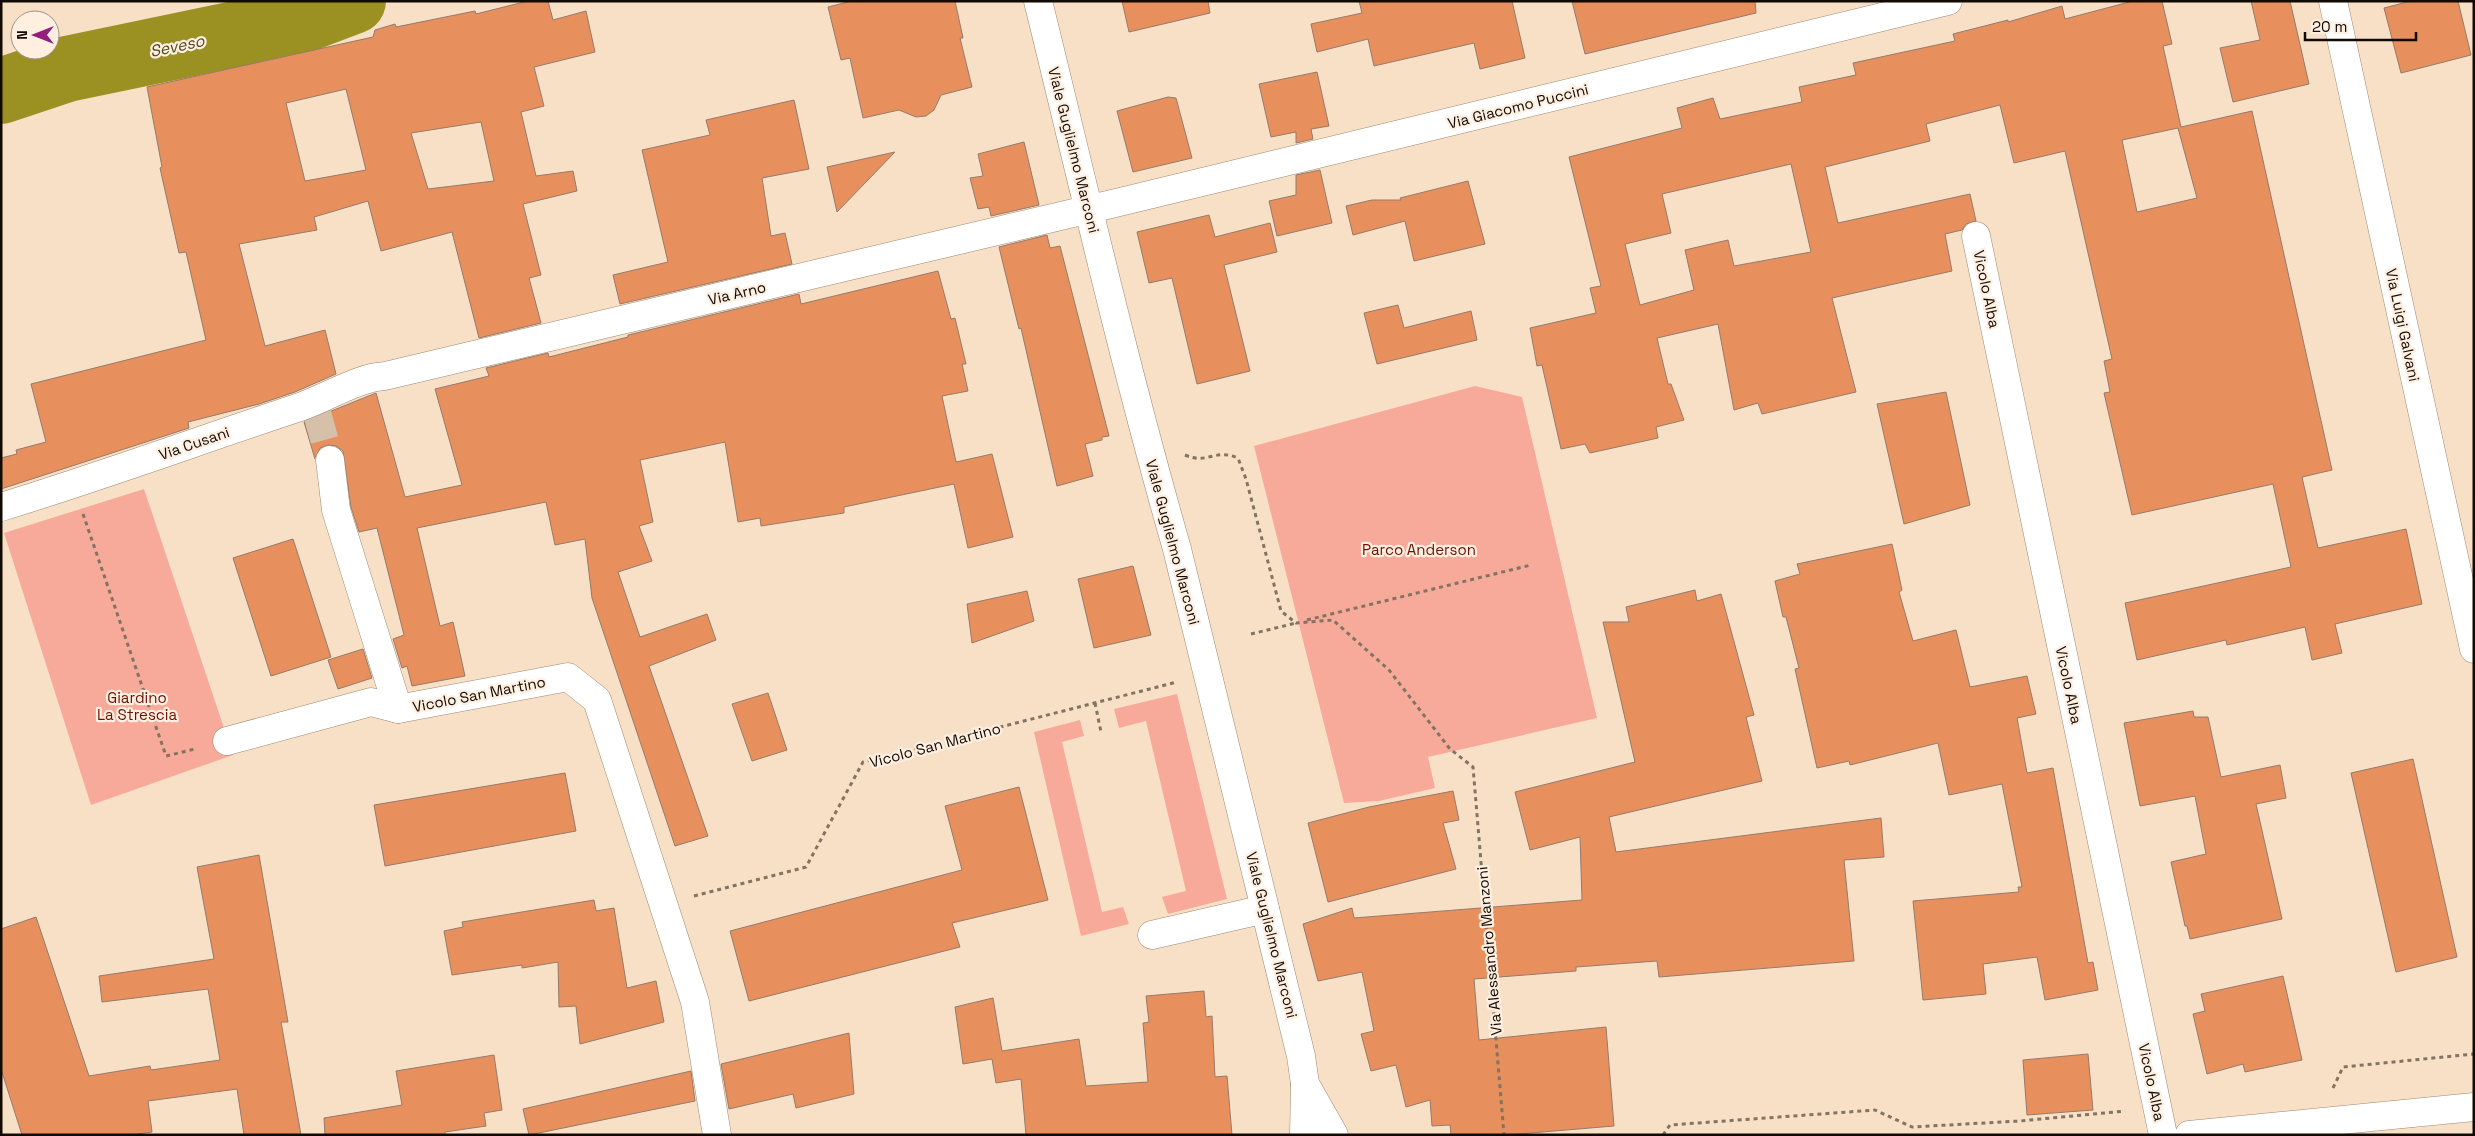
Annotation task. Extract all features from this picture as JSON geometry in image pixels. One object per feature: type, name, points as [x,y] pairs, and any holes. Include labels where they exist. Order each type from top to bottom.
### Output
[{"type":"street","name":"Viale Guglielmo Marconi","points":[[1038,1],[1154,472],[1177,549],[1301,1056],[1305,1084]]},
{"type":"street","name":"Via Giacomo Puccini","points":[[1089,210],[1948,1]]},
{"type":"street","name":"Via Luigi Galvani","points":[[2333,1],[2474,649]]},
{"type":"street","name":"Via Arno","points":[[385,376],[1089,210]]},
{"type":"street","name":"Vicolo Alba","points":[[1976,236],[2163,1135]]},
{"type":"street","name":"Via Cusani","points":[[1,507],[315,408],[374,377],[385,376]]},
{"type":"street","name":"Vicolo San Martino","points":[[330,460],[336,510],[398,709],[568,677],[597,700],[695,1002],[717,1135]]},
{"type":"street","points":[[227,741],[371,702],[398,709]]},
{"type":"street","points":[[1152,935],[1265,909]]},
{"type":"street","points":[[1304,1135],[1305,1084]]},
{"type":"street","points":[[1305,1084],[1334,1135]]},
{"type":"street","points":[[2189,1135],[2266,1132],[2474,1107]]},
{"type":"path","points":[[1182,449],[1185,455],[1197,460],[1225,452],[1238,458],[1246,479],[1281,611],[1296,623]]},
{"type":"path","points":[[75,485],[166,756],[227,741]]},
{"type":"path","points":[[1251,634],[1531,564]]},
{"type":"path","name":"Via Alessandro Manzoni","points":[[1296,623],[1333,620],[1389,670],[1450,749],[1473,767],[1504,1135]]},
{"type":"path","name":"Vicolo San Martino","points":[[663,904],[806,868],[863,762],[1177,681]]},
{"type":"path","points":[[1095,703],[1101,732]]},
{"type":"path","points":[[2331,1092],[2343,1067],[2474,1054]]},
{"type":"path","points":[[1663,1135],[1670,1125],[1874,1110],[1912,1127],[2020,1121],[2157,1108]]},
{"type":"green space","name":"Parco Anderson","points":[[1475,386],[1522,397],[1597,718],[1428,757],[1435,788],[1379,801],[1344,803],[1254,446]]},
{"type":"green space","name":"Giardino La Strescia","points":[[144,489],[233,755],[91,805],[4,533]]},
{"type":"green space","points":[[1177,694],[1227,899],[1168,914],[1162,897],[1186,891],[1146,721],[1119,728],[1114,709]]},
{"type":"green space","points":[[1080,720],[1084,736],[1062,742],[1102,912],[1123,907],[1129,924],[1081,936],[1034,732]]},
{"type":"building","points":[[528,1],[548,1],[553,20],[586,11],[595,52],[534,67],[544,106],[521,112],[536,176],[573,171],[577,191],[523,204],[541,275],[529,278],[541,323],[479,338],[452,232],[381,251],[368,201],[314,217],[317,230],[239,244],[265,346],[325,330],[336,374],[295,392],[259,404],[188,422],[189,428],[1,489],[1,458],[17,454],[16,450],[46,442],[31,384],[206,340],[186,252],[179,253],[160,168],[162,167],[147,87],[373,37],[375,30],[395,24],[396,27],[475,11],[476,14]],"holes":[[[346,89],[366,170],[305,181],[286,103]],[[481,122],[494,181],[428,189],[411,133]]]},
{"type":"building","points":[[852,1],[955,1],[963,38],[960,38],[972,87],[941,95],[934,110],[926,116],[916,117],[899,110],[863,118],[850,58],[841,60],[828,7]]},
{"type":"building","points":[[1122,1],[1208,1],[1210,13],[1129,32]]},
{"type":"building","points":[[1359,1],[1512,1],[1525,58],[1480,69],[1474,43],[1374,66],[1368,39],[1317,52],[1311,24],[1362,13]]},
{"type":"building","points":[[1572,1],[1755,1],[1756,13],[1585,54]]},
{"type":"building","points":[[2133,1],[2162,1],[2172,44],[2163,46],[2181,127],[2252,111],[2332,470],[2302,477],[2318,548],[2406,529],[2422,604],[2335,624],[2342,653],[2312,660],[2305,627],[2227,645],[2226,640],[2137,660],[2125,603],[2291,567],[2273,484],[2132,515],[2104,393],[2110,392],[2104,361],[2112,359],[2065,151],[2014,163],[2000,105],[1926,124],[1930,141],[1825,167],[1838,223],[1970,194],[1976,221],[1966,224],[1962,230],[1945,234],[1952,271],[1832,298],[1856,392],[1762,414],[1758,403],[1734,410],[1718,324],[1657,338],[1668,384],[1671,384],[1684,420],[1656,427],[1658,438],[1590,453],[1585,444],[1561,449],[1542,365],[1537,366],[1530,328],[1596,313],[1590,288],[1601,286],[1569,157],[1682,128],[1677,108],[1713,98],[1720,119],[1802,102],[1799,87],[1856,75],[1853,63],[1955,41],[1953,34],[2008,20],[2008,22],[2062,6],[2065,19]],"holes":[[[2178,128],[2197,198],[2137,212],[2122,140]],[[1791,164],[1811,252],[1734,266],[1728,240],[1685,250],[1694,290],[1640,305],[1625,244],[1671,233],[1662,194]]]},
{"type":"building","points":[[2251,1],[2290,1],[2309,84],[2233,102],[2220,48],[2260,40]]},
{"type":"building","points":[[2411,1],[2458,1],[2471,55],[2401,73],[2384,8]]},
{"type":"building","points":[[1317,72],[1329,126],[1311,129],[1313,139],[1296,143],[1296,132],[1271,137],[1259,84]]},
{"type":"building","points":[[1168,97],[1176,98],[1192,158],[1133,172],[1117,111]]},
{"type":"building","points":[[794,100],[809,169],[762,178],[771,236],[785,233],[792,264],[620,304],[613,275],[668,262],[642,150],[710,135],[706,120]]},
{"type":"building","points":[[1024,142],[1039,205],[991,216],[989,207],[978,209],[970,178],[983,176],[978,154]]},
{"type":"building","points":[[895,152],[837,212],[827,167]]},
{"type":"building","points":[[1320,170],[1332,223],[1277,236],[1269,201],[1296,195],[1296,175]]},
{"type":"building","points":[[1468,181],[1485,244],[1414,261],[1405,221],[1353,235],[1346,206],[1372,200],[1401,200],[1400,198]]},
{"type":"building","points":[[1209,215],[1215,237],[1270,223],[1277,252],[1224,265],[1250,371],[1197,384],[1172,278],[1149,283],[1137,232]]},
{"type":"building","points":[[1047,235],[1050,248],[1060,246],[1109,436],[1102,437],[1102,440],[1085,444],[1093,476],[1057,486],[1021,328],[1019,329],[999,247]]},
{"type":"building","points":[[938,271],[951,319],[955,318],[966,364],[962,364],[968,391],[942,396],[956,462],[992,454],[1013,537],[968,548],[954,484],[844,507],[844,513],[761,526],[760,518],[738,522],[725,442],[640,460],[653,522],[639,526],[652,561],[618,572],[640,637],[707,614],[716,640],[649,666],[708,836],[675,846],[592,598],[585,539],[555,545],[546,502],[417,528],[440,626],[453,622],[465,676],[412,686],[407,666],[402,668],[393,639],[404,635],[377,528],[359,532],[351,507],[343,451],[336,446],[328,445],[320,448],[315,459],[304,422],[376,393],[405,497],[462,485],[435,389],[489,376],[486,368],[548,353],[549,357],[628,337],[628,335],[799,294],[801,304]]},
{"type":"building","points":[[1398,305],[1404,328],[1471,311],[1477,340],[1377,364],[1364,313]]},
{"type":"building","points":[[1946,392],[1970,505],[1904,524],[1877,404]]},
{"type":"building","points":[[293,539],[331,657],[271,676],[233,558]]},
{"type":"building","points":[[1892,544],[1902,590],[1899,592],[1913,641],[1956,630],[1970,687],[2027,676],[2036,714],[2017,718],[2027,773],[2053,768],[2088,963],[2093,962],[2098,990],[2045,1000],[2037,957],[1983,964],[1986,994],[1923,1000],[1913,901],[2019,892],[2018,887],[2022,887],[2002,784],[1949,795],[1938,743],[1850,765],[1849,761],[1817,768],[1795,669],[1799,668],[1786,617],[1783,617],[1775,581],[1800,574],[1797,564]]},
{"type":"building","points":[[1133,566],[1151,635],[1094,648],[1078,579]]},
{"type":"building","points":[[1695,590],[1697,601],[1721,594],[1754,715],[1746,717],[1762,781],[1609,817],[1616,852],[1881,818],[1884,857],[1844,860],[1854,961],[1659,977],[1657,961],[1576,967],[1576,971],[1474,979],[1479,1040],[1606,1027],[1614,1126],[1507,1135],[1451,1135],[1450,1125],[1432,1126],[1430,1100],[1406,1107],[1396,1065],[1371,1071],[1361,1034],[1374,1031],[1362,972],[1318,981],[1303,924],[1352,908],[1354,918],[1582,900],[1580,837],[1530,850],[1515,792],[1635,762],[1603,622],[1629,622],[1626,607]]},
{"type":"building","points":[[1027,591],[1034,621],[972,643],[967,604]]},
{"type":"building","points":[[363,649],[372,678],[338,689],[328,660]]},
{"type":"building","points":[[768,693],[787,750],[752,761],[732,704]]},
{"type":"building","points":[[2193,711],[2194,717],[2208,717],[2221,777],[2280,765],[2286,798],[2256,804],[2282,919],[2190,939],[2187,926],[2185,926],[2171,862],[2206,854],[2195,796],[2140,806],[2124,723]]},
{"type":"building","points":[[2413,759],[2457,957],[2396,972],[2351,773]]},
{"type":"building","points":[[565,773],[576,831],[385,866],[374,805]]},
{"type":"building","points":[[1019,787],[1048,900],[952,923],[960,947],[749,1001],[730,931],[962,870],[945,806]]},
{"type":"building","points":[[1453,791],[1459,820],[1443,823],[1456,869],[1328,902],[1308,823],[1369,807]]},
{"type":"building","points":[[259,855],[288,1022],[281,1022],[301,1135],[244,1135],[237,1089],[148,1101],[152,1132],[130,1135],[22,1135],[1,1069],[1,929],[36,917],[89,1076],[150,1066],[151,1070],[220,1060],[208,989],[102,1002],[99,976],[214,959],[197,867]]},
{"type":"building","points":[[594,900],[596,911],[614,908],[627,988],[656,981],[664,1022],[580,1044],[576,1006],[559,1007],[558,962],[522,968],[522,965],[452,975],[444,931],[463,927],[462,922]]},
{"type":"building","points":[[2283,976],[2302,1060],[2245,1072],[2243,1064],[2207,1074],[2193,1014],[2205,1011],[2201,994]]},
{"type":"building","points":[[1204,991],[1206,1017],[1212,1016],[1215,1077],[1227,1076],[1232,1135],[1026,1135],[1021,1079],[996,1083],[992,1059],[963,1064],[955,1007],[993,998],[1002,1051],[1079,1039],[1086,1086],[1148,1082],[1143,1023],[1149,1022],[1146,996]]},
{"type":"building","points":[[849,1033],[854,1094],[796,1108],[793,1094],[729,1109],[721,1064]]},
{"type":"building","points":[[2088,1054],[2093,1110],[2027,1115],[2023,1060]]},
{"type":"building","points":[[494,1055],[502,1110],[484,1113],[486,1126],[445,1132],[445,1135],[325,1135],[324,1118],[402,1105],[396,1071]]},
{"type":"building","points":[[691,1071],[695,1101],[529,1135],[523,1109]]},
{"type":"waterway","name":"Seveso","points":[[1,91],[67,69],[303,20],[353,1]]},
{"type":"tunnel","points":[[317,413],[330,460]]}]
